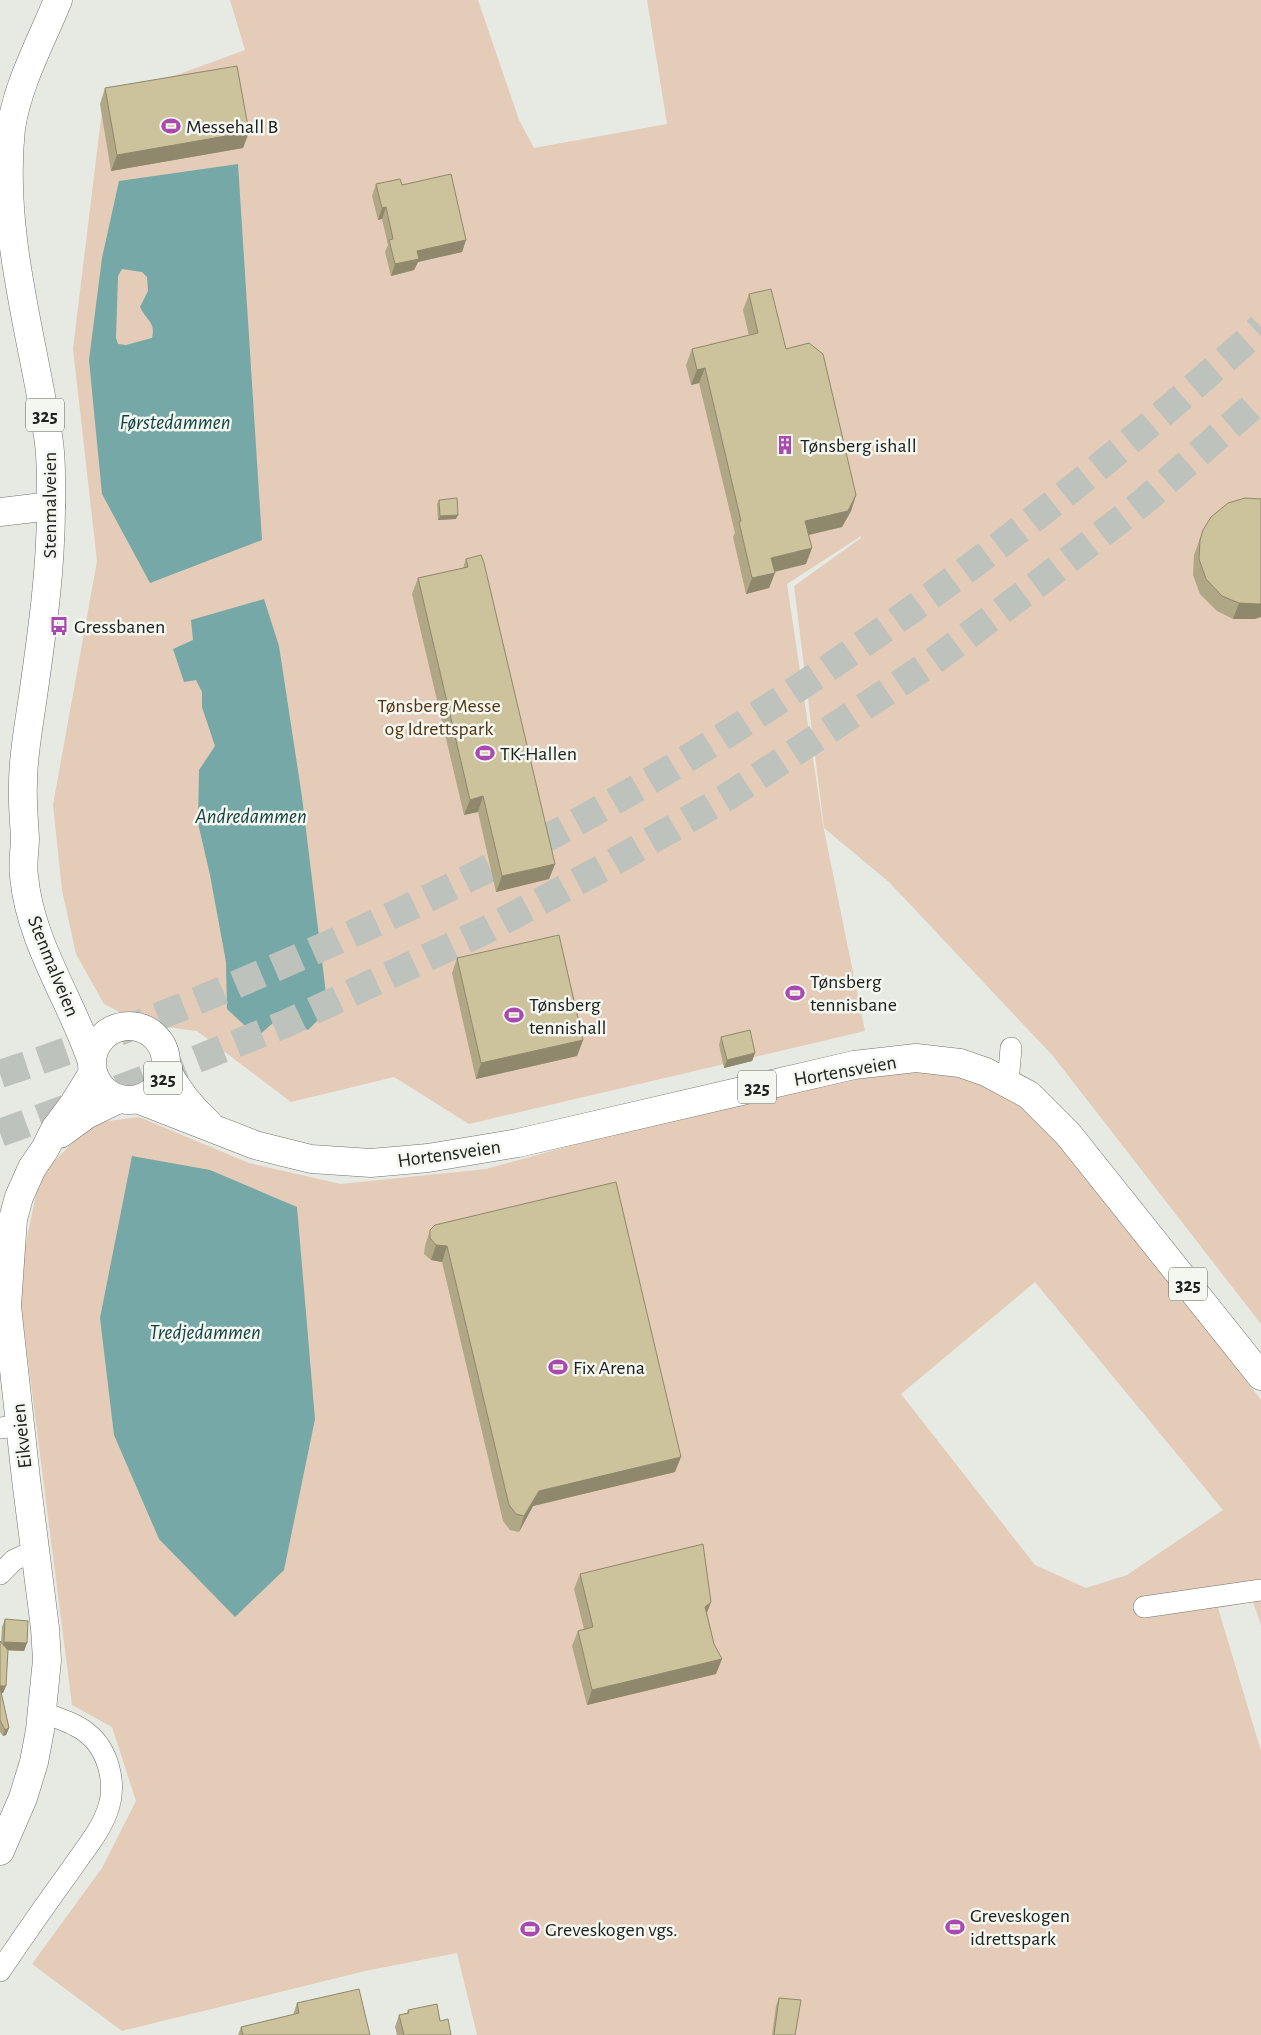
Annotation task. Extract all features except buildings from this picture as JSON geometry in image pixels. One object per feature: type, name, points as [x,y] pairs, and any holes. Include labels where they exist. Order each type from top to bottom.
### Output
[{"type":"main road","name":"Stenmalveien","points":[[58,0],[34,55],[22,89],[11,127],[6,177],[10,242],[48,432],[51,506],[47,591],[22,785],[25,841],[23,873],[29,905],[44,953],[77,1021],[100,1087],[105,1092],[128,1099]]},
{"type":"main road","points":[[0,512],[51,506]]},
{"type":"main road","name":"Stenmalveien","points":[[25,841],[46,922],[73,984],[82,999],[92,1010],[120,1026],[139,1027],[154,1036],[164,1051],[166,1069]]},
{"type":"main road","points":[[92,1066],[94,1048],[101,1038],[120,1026]]},
{"type":"main road","name":"Hortensveien","points":[[128,1099],[255,1145],[312,1158],[353,1162],[401,1161],[518,1143],[854,1065],[916,1058],[960,1063],[986,1072],[1029,1095],[1068,1134],[1261,1376]]},
{"type":"main road","name":"Eikveien","points":[[0,1851],[23,1798],[34,1762],[42,1712],[47,1660],[36,1550],[10,1426],[7,1306],[13,1219],[19,1198],[32,1168],[45,1149],[55,1129],[73,1104],[92,1066]]},
{"type":"main road","name":"325","points":[[128,1099],[148,1095],[156,1088],[166,1069]]},
{"type":"main road","name":"Hortensveien","points":[[166,1069],[177,1090],[212,1128]]},
{"type":"main road","name":"Eikveien","points":[[45,1149],[64,1130],[86,1114],[128,1099]]},
{"type":"street","points":[[1004,1081],[1009,1071],[1010,1048]]},
{"type":"street","points":[[0,1574],[14,1560],[36,1550]]},
{"type":"street","points":[[1144,1607],[1261,1590]]},
{"type":"street","points":[[0,1971],[97,1832],[109,1804],[112,1788],[110,1772],[105,1757],[96,1742],[81,1728],[42,1712]]},
{"type":"green space","name":"Tønsberg Messe og Idrettspark","points":[[230,0],[478,0],[519,120],[534,148],[667,124],[647,0],[1261,0],[1261,1324],[1053,1056],[889,882],[824,828],[794,586],[861,538],[861,536],[787,584],[823,825],[865,1031],[469,1124],[394,1077],[291,1102],[197,1031],[143,1024],[104,1004],[76,954],[62,890],[53,805],[97,561],[73,349],[103,102],[245,50]]},
{"type":"green space","points":[[904,1062],[980,1077],[1053,1128],[1261,1400],[1261,1625],[1253,1602],[1218,1608],[1261,1751],[1261,2035],[477,2035],[457,1953],[365,1971],[122,2031],[32,1964],[102,1868],[136,1801],[112,1727],[72,1705],[18,1282],[40,1175],[93,1123],[139,1117],[249,1163],[341,1184],[486,1169],[761,1093]],"holes":[[[1035,1282],[1223,1510],[1127,1575],[1086,1588],[1035,1565],[901,1394]]]},
{"type":"water","name":"Førstedammen","points":[[238,164],[262,540],[150,583],[102,494],[89,360],[102,258],[119,181]],"holes":[[[122,269],[142,272],[147,277],[148,291],[140,307],[152,325],[152,338],[126,345],[118,344],[116,338],[118,276]]]},
{"type":"water","name":"Andredammen","points":[[264,599],[279,646],[302,797],[328,1010],[308,1030],[282,1015],[257,1037],[227,1009],[226,962],[198,823],[199,770],[215,746],[202,707],[202,692],[196,680],[184,682],[173,649],[193,640],[191,620]]},
{"type":"water","name":"Tredjedammen","points":[[132,1156],[210,1170],[297,1207],[315,1419],[284,1570],[235,1617],[159,1539],[114,1435],[100,1318]]},
{"type":"tunnel","points":[[0,1074],[170,1012],[350,935],[507,859],[679,764],[772,706],[907,613],[981,559],[1126,444],[1261,327]]},
{"type":"tunnel","points":[[0,1133],[167,1071],[285,1024],[486,930],[612,863],[727,797],[932,662],[1040,582],[1143,502],[1261,399]]},
{"type":"place","name":"Messehall B","points":[[171,126]]},
{"type":"place","name":"Tønsberg ishall","points":[[785,445]]},
{"type":"place","name":"Gressbanen","points":[[59,626]]},
{"type":"place","name":"TK-Hallen","points":[[485,753]]},
{"type":"place","name":"Tønsberg tennisbane","points":[[795,993]]},
{"type":"place","name":"Tønsberg tennishall","points":[[514,1015]]},
{"type":"place","name":"Fix Arena","points":[[558,1367]]},
{"type":"place","name":"Greveskogen idrettspark","points":[[955,1927]]},
{"type":"place","name":"Greveskogen vgs.","points":[[530,1929]]}]
